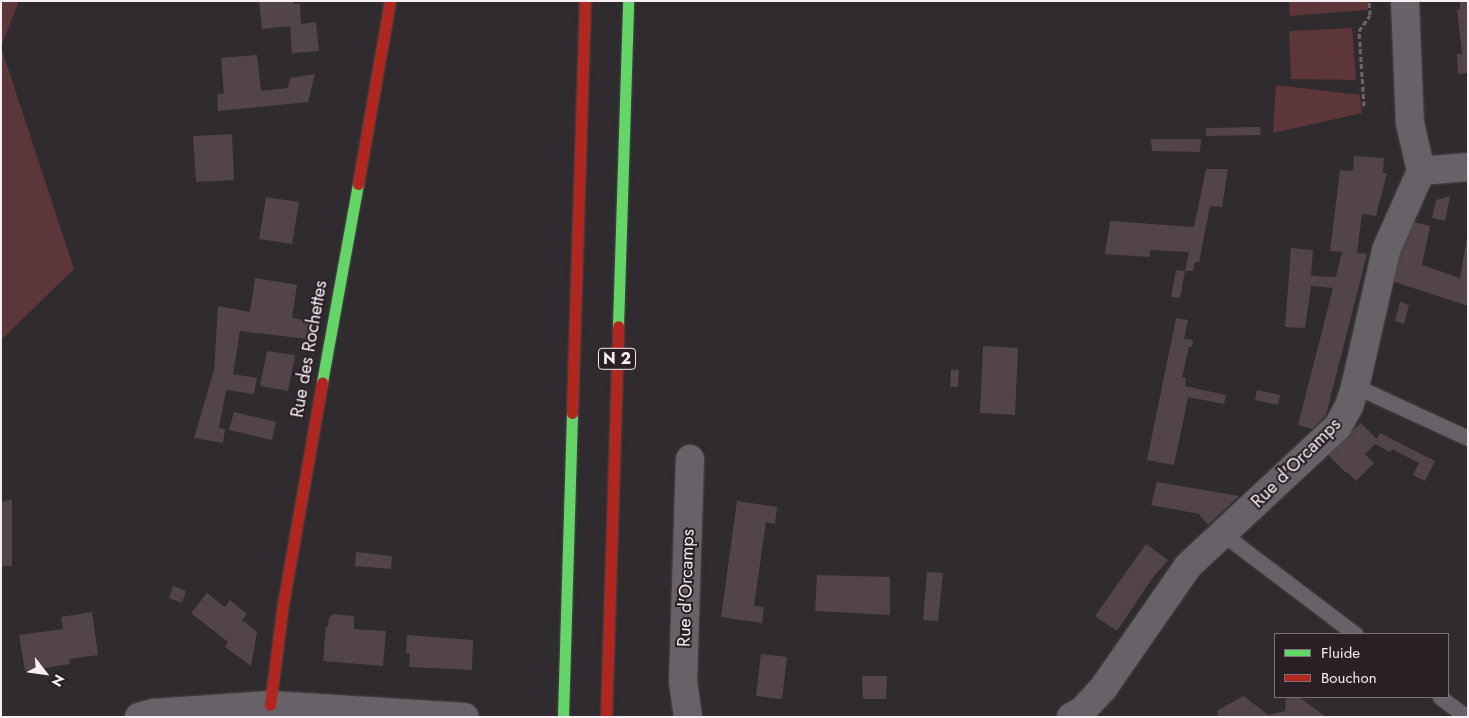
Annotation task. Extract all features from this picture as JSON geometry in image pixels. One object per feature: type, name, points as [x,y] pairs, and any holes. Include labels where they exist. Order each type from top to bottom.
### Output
[{"type":"main road","name":"Rue des Rochettes","points":[[270,705],[283,604],[390,1]]},
{"type":"main road","name":"N 2","points":[[563,717],[585,1]]},
{"type":"main road","name":"N 2","points":[[606,717],[628,1]]},
{"type":"street","points":[[1405,1],[1410,123],[1421,171],[1468,167]]},
{"type":"street","name":"Rue d'Orcamps","points":[[1071,717],[1082,711],[1104,687],[1188,566],[1338,426],[1350,406],[1386,250],[1421,171]]},
{"type":"street","name":"Rue d'Orcamps","points":[[688,717],[683,681],[690,459]]},
{"type":"street","points":[[139,717],[153,713],[270,705],[465,717]]},
{"type":"lane","points":[[1355,386],[1468,438]]},
{"type":"lane","points":[[1223,534],[1281,580],[1354,633]]},
{"type":"lane","points":[[1441,698],[1467,717]]},
{"type":"path","points":[[1364,106],[1359,31],[1370,15],[1369,1]]},
{"type":"shaded area","points":[[1,1],[19,1],[1,47]]},
{"type":"shaded area","points":[[1289,1],[1367,1],[1368,10],[1290,16]]},
{"type":"shaded area","points":[[1352,28],[1356,80],[1291,79],[1289,31]]},
{"type":"shaded area","points":[[1,47],[74,269],[1,340]]},
{"type":"shaded area","points":[[1276,85],[1360,95],[1362,113],[1273,133]]},
{"type":"building","points":[[259,1],[294,1],[294,4],[300,4],[301,24],[316,22],[319,51],[292,53],[290,26],[262,29]]},
{"type":"building","points":[[1460,1],[1468,1],[1468,73],[1458,74],[1457,54],[1462,54],[1457,9],[1460,9]]},
{"type":"building","points":[[257,55],[261,91],[288,88],[290,78],[315,74],[308,102],[218,111],[217,94],[224,94],[221,58]]},
{"type":"building","points":[[1260,127],[1261,135],[1206,136],[1206,128]]},
{"type":"building","points":[[232,134],[234,180],[196,182],[193,136]]},
{"type":"building","points":[[1151,139],[1201,139],[1200,152],[1152,151]]},
{"type":"building","points":[[1354,156],[1384,158],[1383,173],[1387,173],[1376,216],[1362,214],[1357,253],[1367,254],[1326,415],[1313,429],[1298,425],[1333,288],[1311,286],[1305,328],[1285,327],[1291,248],[1313,250],[1311,276],[1336,277],[1342,252],[1330,251],[1340,170],[1353,171]]},
{"type":"building","points":[[1206,169],[1228,169],[1222,207],[1210,206],[1199,262],[1195,262],[1193,271],[1185,271],[1189,252],[1150,250],[1150,257],[1105,254],[1110,221],[1194,227]]},
{"type":"building","points":[[1450,196],[1445,221],[1432,218],[1436,200]]},
{"type":"building","points":[[266,197],[299,202],[292,244],[259,239]]},
{"type":"building","points":[[1414,222],[1430,226],[1422,265],[1460,278],[1468,231],[1468,306],[1392,281],[1403,241]]},
{"type":"building","points":[[1176,270],[1185,271],[1180,298],[1171,297]]},
{"type":"building","points":[[255,278],[297,285],[292,318],[311,321],[308,339],[240,331],[233,374],[257,378],[254,394],[226,390],[219,428],[225,429],[223,443],[194,438],[214,370],[218,306],[250,312]]},
{"type":"building","points":[[1400,302],[1409,305],[1404,324],[1395,321]]},
{"type":"building","points":[[1176,318],[1188,320],[1184,339],[1193,340],[1192,347],[1189,347],[1182,377],[1186,378],[1185,386],[1226,395],[1224,404],[1188,397],[1174,465],[1147,460]]},
{"type":"building","points":[[983,346],[1018,348],[1015,415],[980,413]]},
{"type":"building","points":[[267,351],[295,355],[288,391],[260,386]]},
{"type":"building","points":[[951,370],[959,370],[958,387],[950,387]]},
{"type":"building","points":[[1257,390],[1280,395],[1278,405],[1255,400]]},
{"type":"building","points":[[234,412],[276,422],[272,440],[229,430]]},
{"type":"building","points":[[1361,423],[1377,439],[1380,433],[1435,461],[1425,481],[1413,475],[1419,463],[1392,449],[1390,452],[1375,444],[1365,454],[1374,463],[1356,481],[1345,472],[1327,454]]},
{"type":"building","points":[[1157,482],[1239,496],[1208,525],[1199,514],[1151,505]]},
{"type":"building","points":[[12,499],[12,566],[1,566],[1,502]]},
{"type":"building","points":[[737,501],[777,507],[775,524],[766,522],[754,606],[764,607],[762,623],[721,617]]},
{"type":"building","points":[[1146,544],[1168,560],[1151,580],[1117,631],[1095,616]]},
{"type":"building","points":[[356,552],[392,556],[391,569],[355,566]]},
{"type":"building","points":[[927,572],[943,573],[938,621],[923,620]]},
{"type":"building","points":[[817,575],[890,577],[890,615],[815,611]]},
{"type":"building","points":[[173,586],[186,591],[182,603],[169,598]]},
{"type":"building","points":[[207,593],[225,607],[230,600],[247,614],[242,620],[257,632],[251,666],[225,647],[228,642],[191,613]]},
{"type":"building","points":[[92,612],[98,655],[69,659],[70,664],[25,671],[19,635],[63,629],[61,617]]},
{"type":"building","points":[[333,614],[354,616],[354,629],[386,631],[383,666],[323,661],[326,626],[328,627],[329,618]]},
{"type":"building","points":[[407,635],[473,640],[472,670],[409,667],[410,654],[406,653]]},
{"type":"building","points":[[761,654],[787,657],[782,699],[756,696]]},
{"type":"building","points":[[862,676],[887,676],[886,699],[863,699]]},
{"type":"building","points":[[1244,696],[1268,715],[1285,711],[1286,698],[1300,698],[1326,717],[1217,717],[1218,710]]},
{"type":"traffic: fast","points":[[618,326],[628,1]]},
{"type":"traffic: fast","points":[[322,382],[358,184]]},
{"type":"traffic: fast","points":[[563,717],[572,413]]},
{"type":"traffic: jam","points":[[358,184],[390,1]]},
{"type":"traffic: jam","points":[[572,413],[585,1]]},
{"type":"traffic: jam","points":[[606,717],[618,326]]},
{"type":"traffic: jam","points":[[270,705],[283,604],[322,382]]}]
